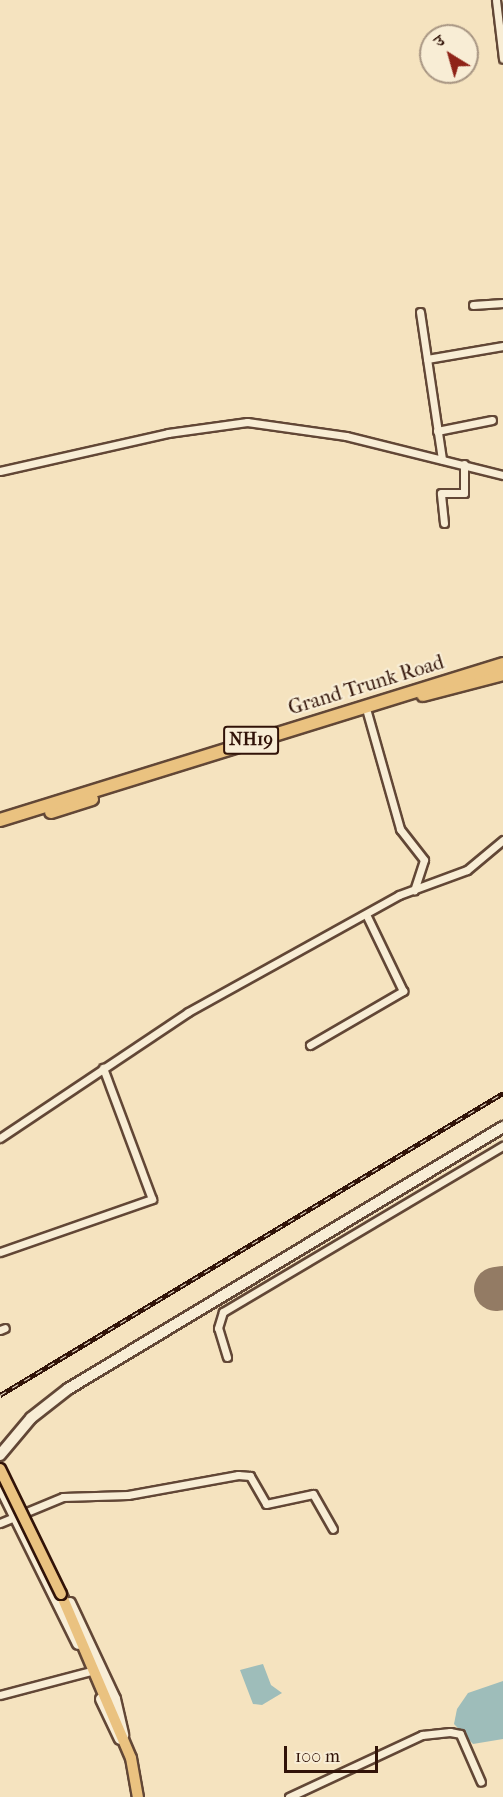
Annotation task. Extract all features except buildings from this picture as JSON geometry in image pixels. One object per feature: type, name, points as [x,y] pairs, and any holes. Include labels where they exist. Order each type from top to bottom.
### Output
[{"type":"highway","name":"Grand Trunk Road","points":[[0,820],[503,664]]},
{"type":"highway","name":"Grand Trunk Road","points":[[0,828],[366,712],[503,674]]},
{"type":"main road","points":[[123,1740],[111,1727],[91,1671],[19,1514],[1,1454],[31,1418],[68,1389],[503,1127]]},
{"type":"main road","points":[[0,1469],[61,1594],[123,1740]]},
{"type":"main road","points":[[0,1486],[19,1514],[111,1691],[138,1797]]},
{"type":"street","points":[[496,0],[503,59]]},
{"type":"street","points":[[473,305],[503,303]]},
{"type":"street","points":[[420,312],[441,459]]},
{"type":"street","points":[[427,360],[503,346]]},
{"type":"street","points":[[437,431],[492,420]]},
{"type":"street","points":[[0,471],[168,433],[247,422],[346,436],[503,475]]},
{"type":"street","points":[[444,523],[441,493],[464,493],[464,464]]},
{"type":"street","points":[[366,712],[402,835],[424,860],[414,890]]},
{"type":"street","points":[[0,1138],[188,1012],[366,914],[414,890],[466,870],[503,840]]},
{"type":"street","points":[[310,1045],[403,991],[366,914]]},
{"type":"street","points":[[0,1252],[152,1199],[103,1068]]},
{"type":"street","points":[[227,1357],[218,1328],[223,1312],[503,1146]]},
{"type":"street","points":[[0,1522],[63,1497],[128,1495],[238,1475],[250,1476],[266,1504],[313,1494],[333,1528]]},
{"type":"street","points":[[0,1695],[91,1671]]},
{"type":"street","points":[[290,1797],[422,1735],[450,1732],[460,1734],[481,1782]]},
{"type":"water","points":[[263,1664],[271,1685],[282,1693],[262,1705],[253,1704],[240,1670]]},
{"type":"water","points":[[503,1681],[503,1739],[473,1744],[454,1724],[457,1709],[468,1693]]},
{"type":"runway","points":[[496,1289],[503,1288]]},
{"type":"railway","points":[[0,1395],[503,1093]]}]
